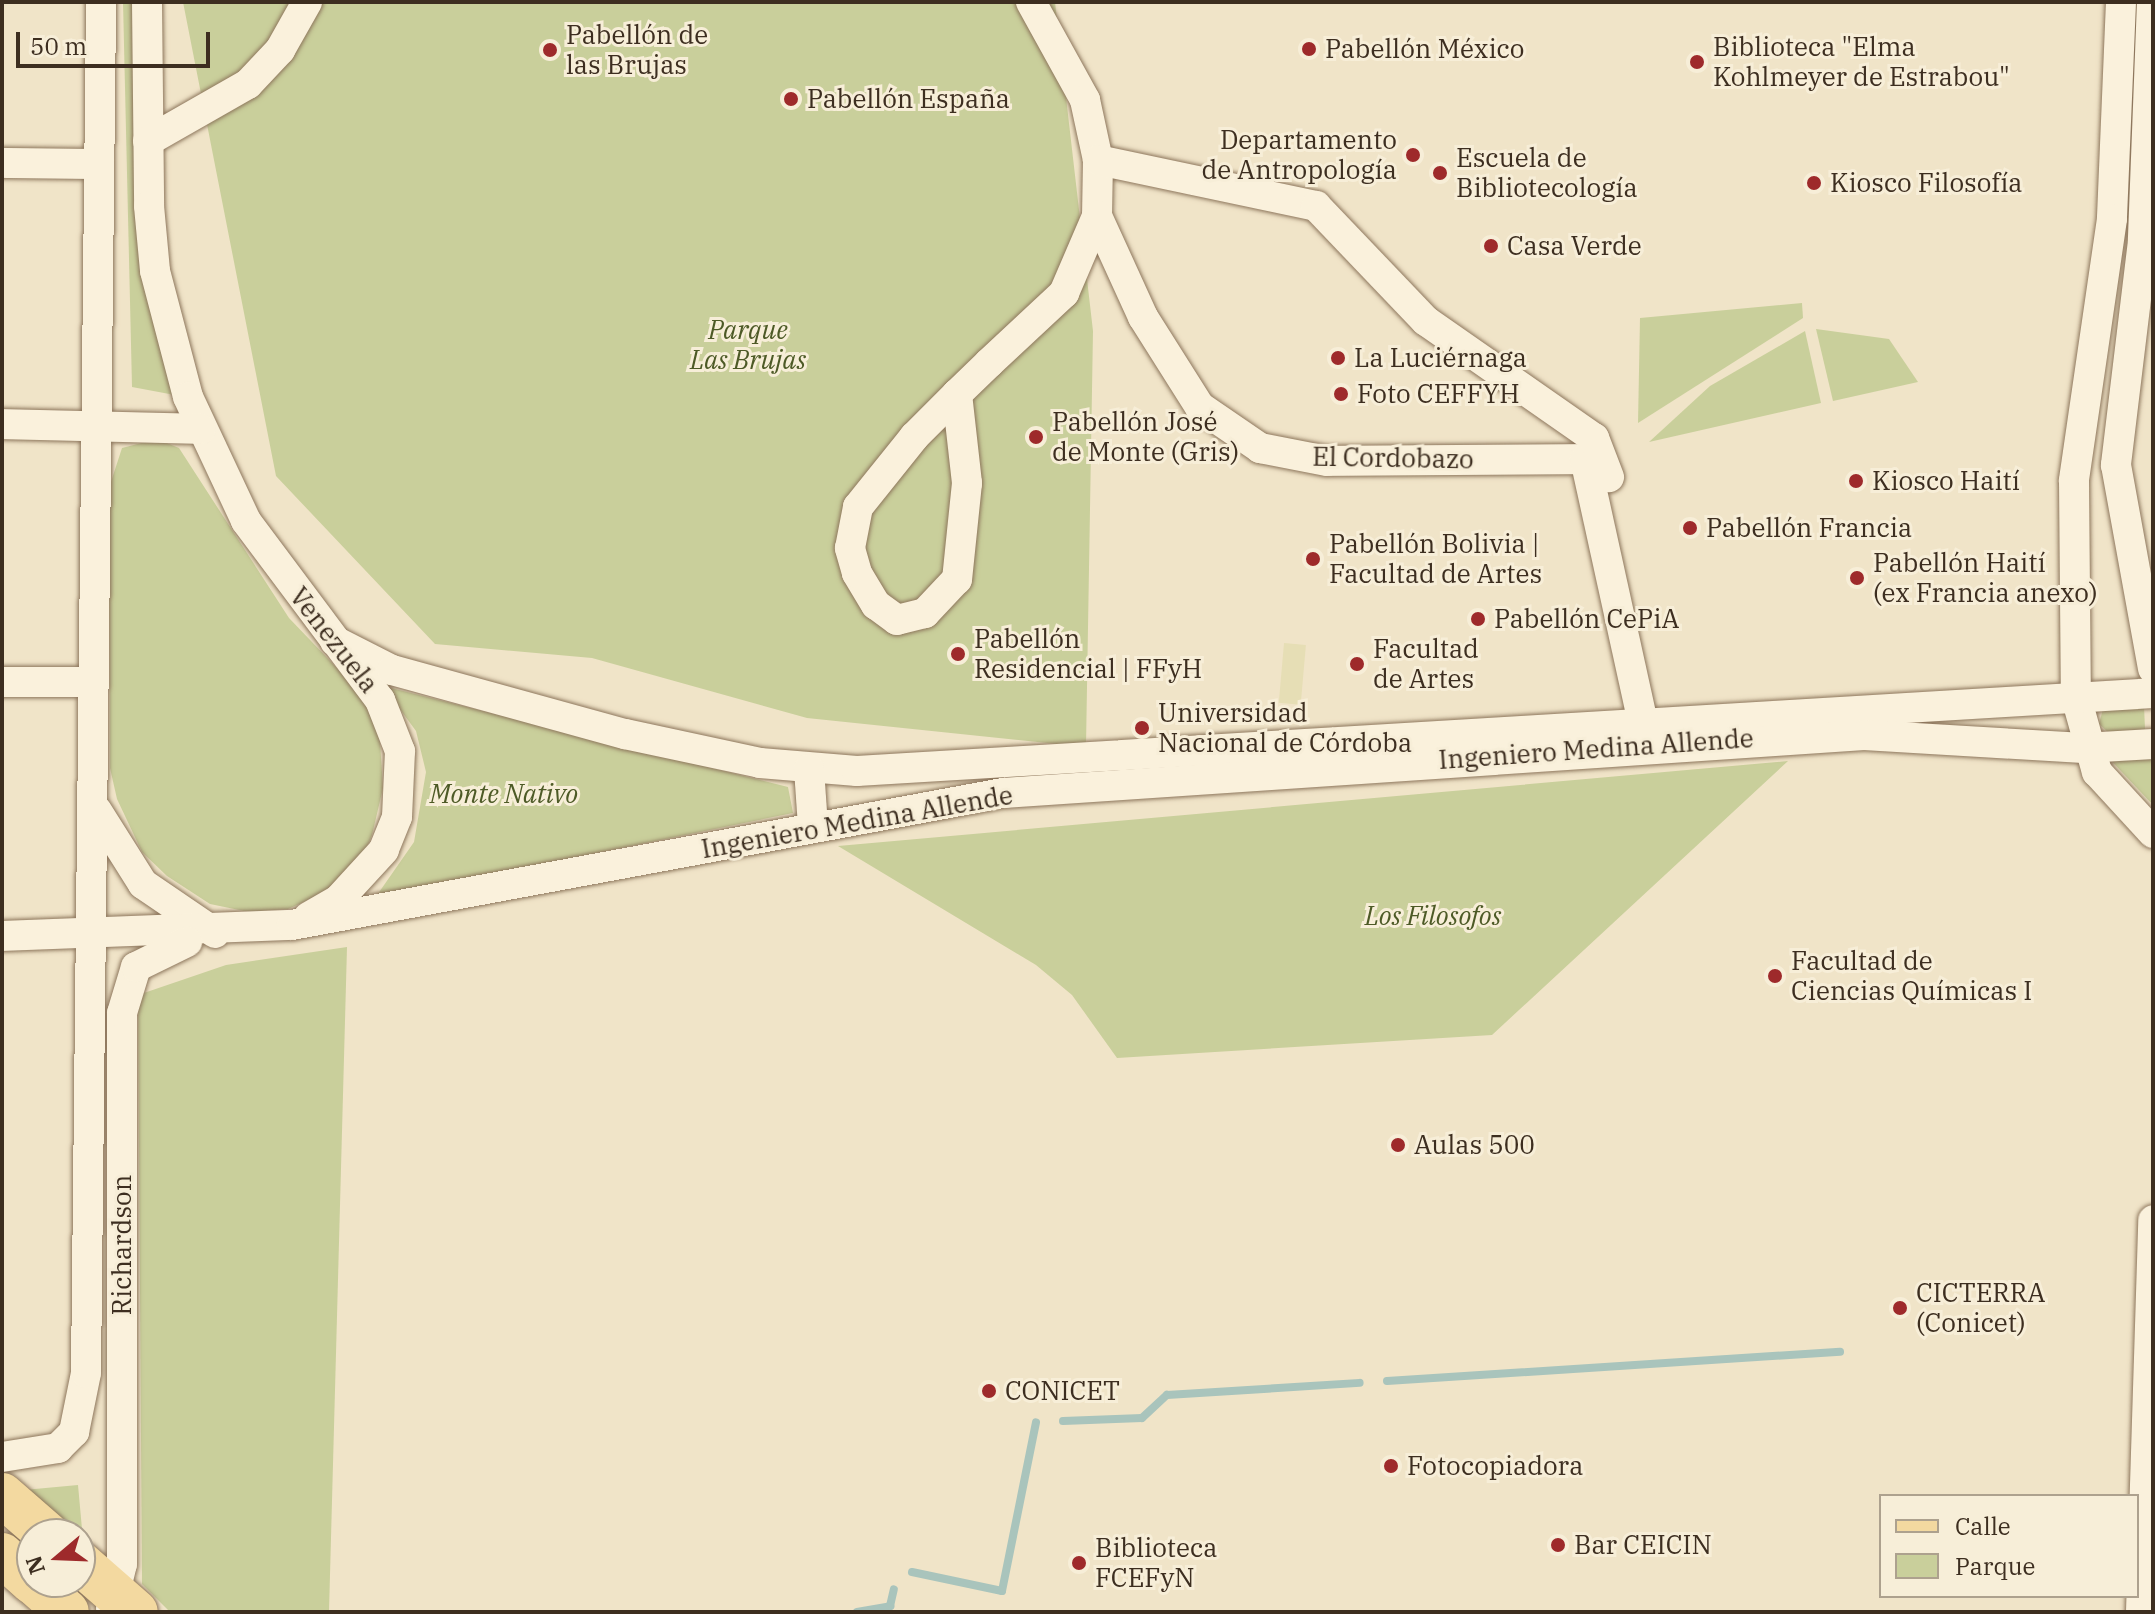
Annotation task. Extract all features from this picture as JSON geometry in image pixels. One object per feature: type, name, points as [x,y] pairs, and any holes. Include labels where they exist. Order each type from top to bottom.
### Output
[{"type":"main road","points":[[2,1495],[29,1518]]},
{"type":"main road","points":[[96,1580],[121,1606]]},
{"type":"main road","points":[[51,1598],[67,1612]]},
{"type":"street","points":[[93,937],[92,682],[101,2]]},
{"type":"street","points":[[147,2],[148,141],[248,84],[280,50],[307,2]]},
{"type":"street","name":"El Cordobazo","points":[[1031,2],[1085,100],[1098,160],[1097,216],[1172,371],[1200,407],[1260,448],[1327,461],[1595,459]]},
{"type":"street","points":[[2121,2],[2112,219],[2074,481],[2076,697],[2084,748],[2153,833]]},
{"type":"street","points":[[2152,2],[2143,241],[2116,465],[2153,669]]},
{"type":"street","name":"Venezuela","points":[[148,141],[155,271],[201,429],[246,521],[390,718],[402,780],[397,817],[368,874],[292,925]]},
{"type":"street","points":[[1098,160],[1316,206],[1426,321],[1577,422],[1595,459],[1656,733]]},
{"type":"street","points":[[2,163],[99,164]]},
{"type":"street","points":[[957,394],[967,483],[957,579],[925,613],[897,620],[866,593],[850,548],[851,525],[892,461],[957,394],[1064,293],[1097,216]]},
{"type":"street","points":[[2,424],[201,429]]},
{"type":"street","name":"Ingeniero Medina Allende","points":[[335,641],[392,670],[529,709],[809,769],[987,767],[1656,733],[1864,735],[2084,748],[2153,744]]},
{"type":"street","points":[[2,682],[92,682]]},
{"type":"street","name":"Ingeniero Medina Allende","points":[[2,936],[215,933],[292,925],[630,867],[813,826],[1003,793],[1656,733],[2153,693]]},
{"type":"street","points":[[809,769],[813,826]]},
{"type":"street","points":[[94,804],[143,884],[215,933]]},
{"type":"street","name":"Richardson","points":[[121,1606],[122,1013],[136,967],[154,953],[215,933]]},
{"type":"street","name":"Richardson","points":[[2,1457],[58,1448],[82,1407],[93,937]]},
{"type":"street","points":[[2141,1612],[2153,1220]]},
{"type":"shaded area","points":[[1284,643],[1306,645],[1301,705],[1279,703]]},
{"type":"green space","points":[[123,2],[141,2],[180,396],[132,387]]},
{"type":"green space","name":"Parque Las Brujas","points":[[183,2],[1055,2],[1093,331],[1086,747],[807,718],[592,658],[435,644],[276,476]]},
{"type":"green space","points":[[1802,303],[1803,318],[1638,423],[1640,318]]},
{"type":"green space","points":[[1816,329],[1889,339],[1918,382],[1833,401]]},
{"type":"green space","points":[[1805,331],[1821,403],[1649,442],[1710,386]]},
{"type":"green space","points":[[157,439],[179,448],[289,618],[378,711],[383,788],[372,835],[363,857],[324,893],[288,909],[249,912],[210,904],[167,876],[142,852],[117,799],[110,768],[109,488],[122,448]]},
{"type":"green space","name":"Monte Nativo","points":[[383,686],[788,787],[793,813],[375,898],[414,842],[426,772],[416,731]]},
{"type":"green space","points":[[2104,705],[2144,706],[2145,729],[2110,734],[2099,724]]},
{"type":"green space","points":[[2104,753],[2153,754],[2153,805]]},
{"type":"green space","name":"Los Filosofos","points":[[1788,761],[1492,1035],[1117,1058],[1072,995],[1036,965],[838,846]]},
{"type":"green space","points":[[347,947],[329,1612],[170,1612],[142,1584],[138,995],[226,965]]},
{"type":"green space","points":[[78,1485],[81,1518],[57,1518],[24,1490]]},
{"type":"waterway","points":[[1387,1381],[1840,1352]]},
{"type":"waterway","points":[[1063,1421],[1142,1418],[1167,1395],[1360,1383]]},
{"type":"waterway","points":[[912,1572],[1002,1591],[1036,1422]]},
{"type":"waterway","points":[[857,1612],[890,1606],[894,1589]]},
{"type":"place","name":"Pabellón México","points":[[1309,49]]},
{"type":"place","name":"Pabellón de las Brujas","points":[[550,50]]},
{"type":"place","name":"Biblioteca \"Elma Kohlmeyer de Estrabou\"","points":[[1697,62]]},
{"type":"place","name":"Pabellón España","points":[[791,99]]},
{"type":"place","name":"Departamento de Antropología","points":[[1413,155]]},
{"type":"place","name":"Escuela de Bibliotecología","points":[[1440,173]]},
{"type":"place","name":"Kiosco Filosofía","points":[[1814,183]]},
{"type":"place","name":"Casa Verde","points":[[1491,246]]},
{"type":"place","name":"La Luciérnaga","points":[[1338,358]]},
{"type":"place","name":"Foto CEFFYH","points":[[1341,394]]},
{"type":"place","name":"Pabellón José de Monte (Gris)","points":[[1036,437]]},
{"type":"place","name":"Kiosco Haití","points":[[1856,481]]},
{"type":"place","name":"Pabellón Francia","points":[[1690,528]]},
{"type":"place","name":"Pabellón Bolivia | Facultad de Artes","points":[[1313,559]]},
{"type":"place","name":"Pabellón Haití (ex Francia anexo)","points":[[1857,578]]},
{"type":"place","name":"Pabellón CePiA","points":[[1478,619]]},
{"type":"place","name":"Pabellón Residencial | FFyH","points":[[958,654]]},
{"type":"place","name":"Facultad de Artes","points":[[1357,664]]},
{"type":"place","name":"Universidad Nacional de Córdoba","points":[[1142,728]]},
{"type":"place","name":"Facultad de Ciencias Químicas I","points":[[1775,976]]},
{"type":"place","name":"Aulas 500","points":[[1398,1145]]},
{"type":"place","name":"CICTERRA (Conicet)","points":[[1900,1308]]},
{"type":"place","name":"CONICET","points":[[989,1391]]},
{"type":"place","name":"Fotocopiadora","points":[[1391,1466]]},
{"type":"place","name":"Bar CEICIN","points":[[1558,1545]]},
{"type":"place","name":"Biblioteca FCEFyN","points":[[1079,1563]]}]
